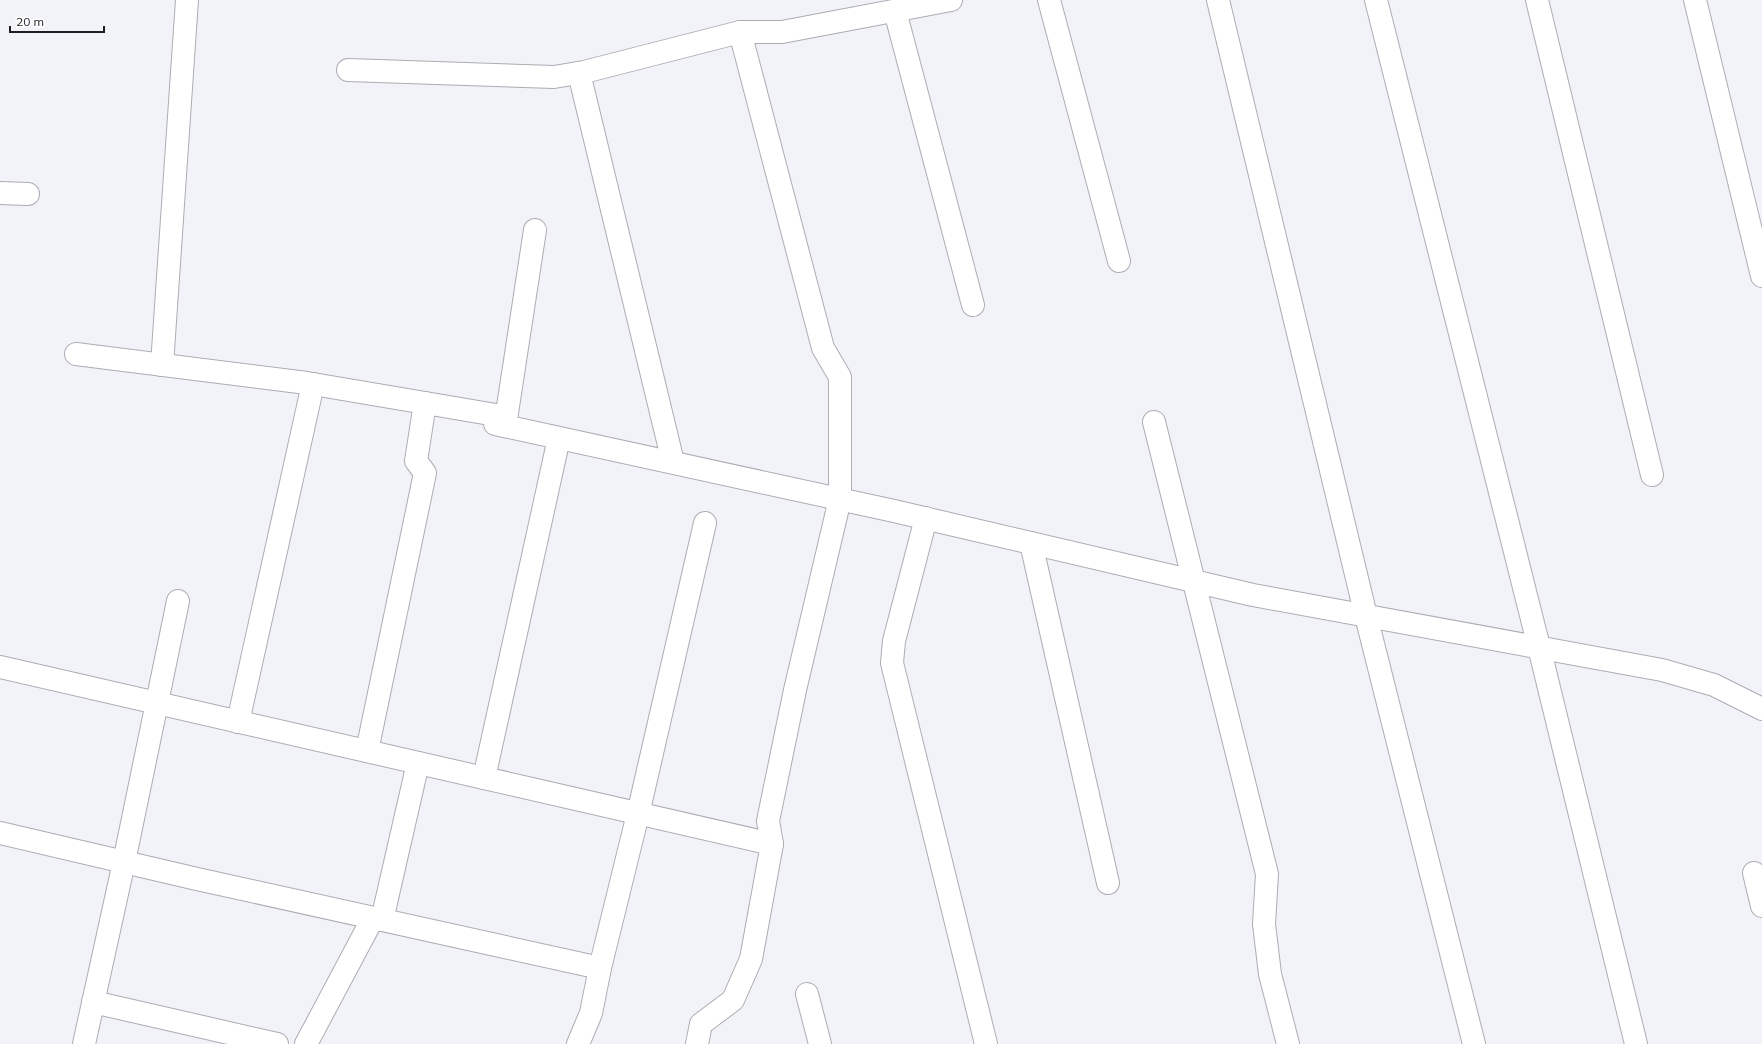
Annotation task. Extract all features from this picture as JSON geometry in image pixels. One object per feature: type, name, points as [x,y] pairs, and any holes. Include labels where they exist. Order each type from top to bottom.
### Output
[{"type":"street","points":[[162,365],[186,0]]},
{"type":"street","points":[[348,70],[554,77],[578,73],[740,32],[782,32],[884,8],[950,0]]},
{"type":"street","points":[[1049,0],[1119,261]]},
{"type":"street","points":[[1218,0],[1366,616],[1474,1044]]},
{"type":"street","points":[[1376,0],[1539,647],[1636,1044]]},
{"type":"street","points":[[1537,0],[1652,475]]},
{"type":"street","points":[[1695,0],[1762,276]]},
{"type":"street","points":[[884,8],[973,306]]},
{"type":"street","points":[[697,1044],[701,1024],[734,1000],[751,959],[772,844],[768,821],[795,690],[840,499],[840,377],[823,348],[740,32]]},
{"type":"street","points":[[578,73],[673,462]]},
{"type":"street","points":[[0,192],[28,194]]},
{"type":"street","points":[[506,426],[535,230]]},
{"type":"street","points":[[76,354],[313,384],[496,415],[495,424],[926,518],[1253,595],[1662,670],[1714,685],[1762,709]]},
{"type":"street","points":[[238,722],[313,384]]},
{"type":"street","points":[[366,751],[425,473],[416,461],[425,403]]},
{"type":"street","points":[[1154,422],[1267,874],[1264,924],[1270,974],[1288,1044]]},
{"type":"street","points":[[484,778],[559,438]]},
{"type":"street","points":[[926,518],[894,641],[892,664],[986,1044]]},
{"type":"street","points":[[578,1044],[591,1013],[600,968],[638,814],[706,523]]},
{"type":"street","points":[[1031,543],[1108,883]]},
{"type":"street","points":[[84,1044],[124,862],[178,601]]},
{"type":"street","points":[[0,667],[772,844]]},
{"type":"street","points":[[306,1044],[378,919],[418,763]]},
{"type":"street","points":[[0,833],[600,968]]},
{"type":"street","points":[[1754,873],[1762,906]]},
{"type":"street","points":[[807,994],[820,1044]]},
{"type":"street","points":[[93,1002],[277,1044]]}]
